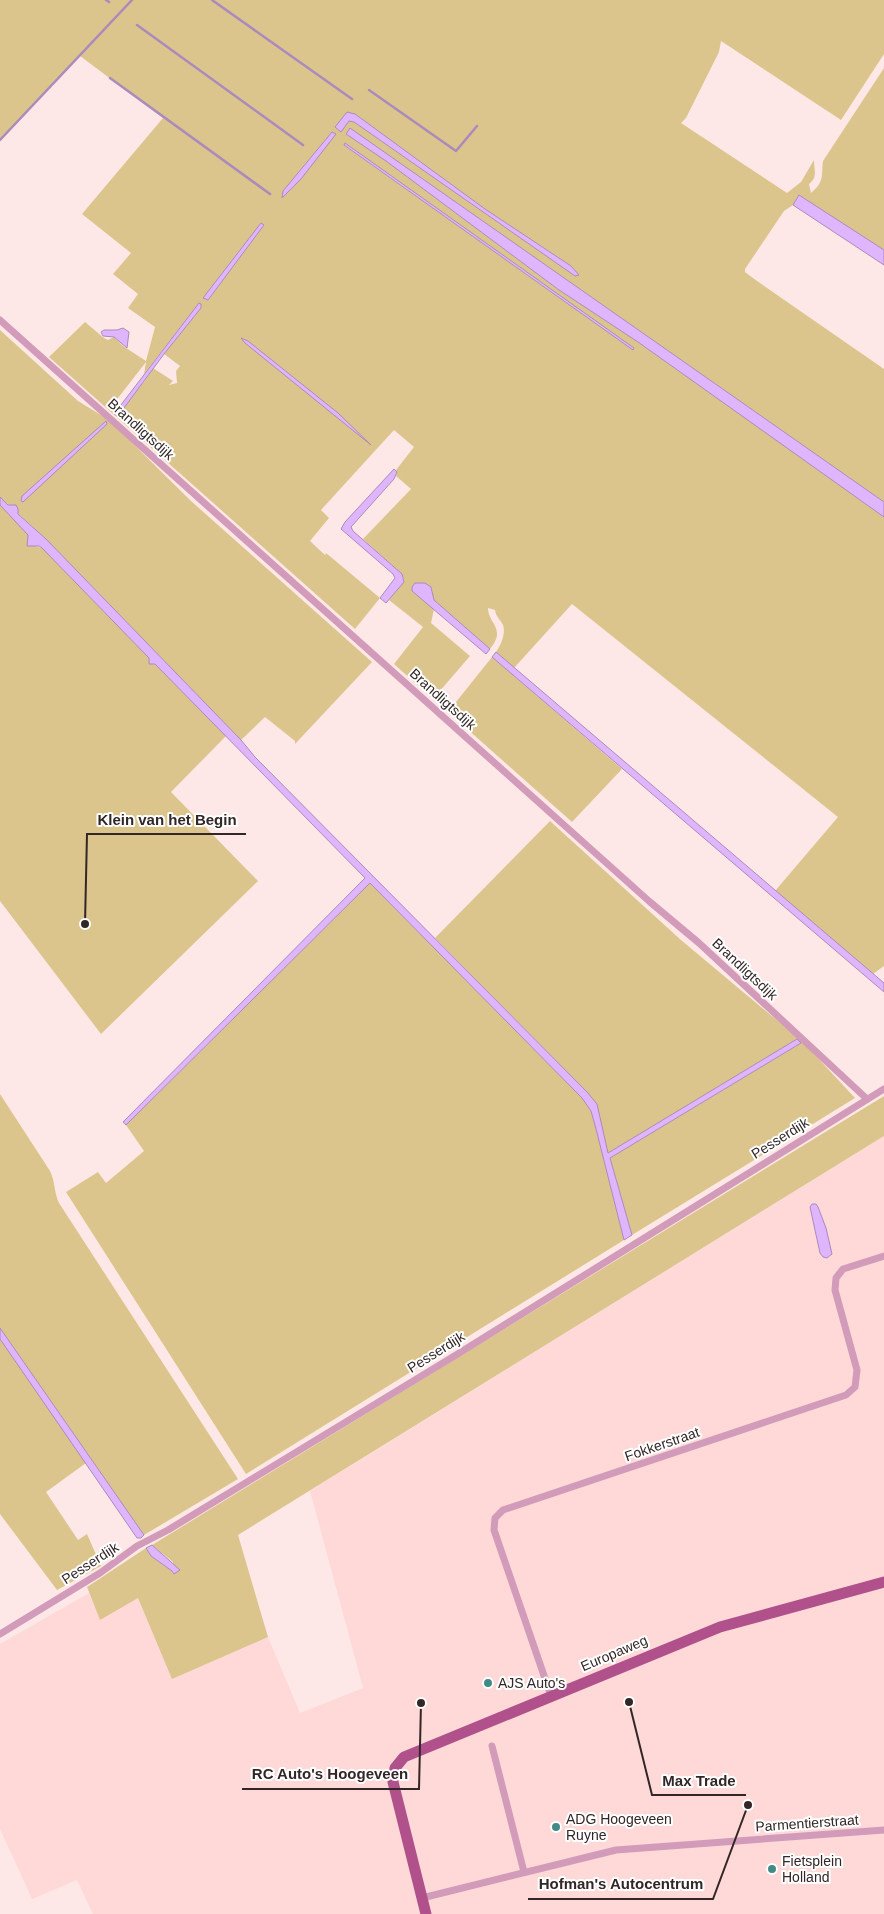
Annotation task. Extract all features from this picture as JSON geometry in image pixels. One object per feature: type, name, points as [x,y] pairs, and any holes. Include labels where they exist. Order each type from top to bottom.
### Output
[{"type":"main road","name":"Europaweg","points":[[426,1914],[393,1782],[395,1768],[400,1760],[408,1754],[720,1627],[884,1582]]},
{"type":"street","name":"Brandligtsdijk","points":[[0,320],[650,902],[699,943],[867,1099]]},
{"type":"street","name":"Pesserdijk","points":[[0,1634],[100,1573],[137,1546],[175,1525],[456,1355],[884,1089]]},
{"type":"street","name":"Fokkerstraat","points":[[551,1696],[494,1530],[495,1518],[504,1510],[846,1395],[855,1387],[857,1370],[835,1290],[836,1278],[843,1269],[884,1256]]},
{"type":"street","points":[[492,1746],[524,1872]]},
{"type":"street","name":"Parmentierstraat","points":[[422,1898],[600,1853],[631,1848],[884,1830]]},
{"type":"shaded area","points":[[0,0],[884,0],[884,54],[841,120],[721,41],[719,52],[686,118],[681,123],[787,193],[801,182],[814,160],[815,176],[809,184],[811,193],[820,182],[823,161],[884,68],[884,250],[799,195],[793,205],[784,211],[745,269],[745,272],[884,369],[884,502],[350,128],[346,134],[386,161],[559,290],[644,346],[884,517],[884,966],[873,974],[775,891],[838,817],[572,604],[514,668],[496,652],[504,632],[503,625],[495,610],[488,608],[497,631],[495,642],[490,649],[434,600],[432,590],[413,591],[434,609],[431,623],[470,656],[433,699],[394,664],[423,627],[389,600],[404,582],[402,574],[363,539],[411,489],[396,476],[396,470],[414,447],[394,430],[321,510],[329,518],[310,541],[380,598],[355,629],[49,357],[85,322],[104,338],[108,340],[114,337],[123,346],[146,361],[155,327],[128,308],[138,294],[113,274],[131,253],[82,214],[163,118],[80,56],[0,140]],"holes":[[[355,114],[485,209],[571,266],[575,276],[354,122],[349,121]],[[332,132],[301,179],[283,197],[283,191]],[[345,143],[633,349],[345,146]],[[261,223],[264,225],[208,300],[203,298]],[[199,303],[201,308],[164,354],[180,366],[176,371],[177,383],[169,385],[173,381],[153,368],[144,382],[114,414],[111,407],[146,362],[144,374]]]},
{"type":"shaded area","points":[[347,112],[355,114],[485,209],[571,266],[579,275],[575,276],[354,122],[349,121],[341,132],[335,127]]},
{"type":"shaded area","points":[[350,128],[884,502],[884,517],[638,342],[559,290],[386,161],[346,134]]},
{"type":"shaded area","points":[[332,132],[336,134],[301,179],[282,198],[283,191]]},
{"type":"shaded area","points":[[345,143],[634,348],[633,350],[344,145]]},
{"type":"shaded area","points":[[799,195],[884,250],[884,265],[793,205]]},
{"type":"shaded area","points":[[261,223],[264,225],[208,300],[203,298]]},
{"type":"shaded area","points":[[199,303],[201,308],[118,416],[114,414]]},
{"type":"shaded area","points":[[123,328],[129,332],[127,348],[114,337],[103,336],[101,332],[104,330]]},
{"type":"shaded area","points":[[0,330],[78,401],[109,420],[191,501],[372,662],[295,744],[295,741],[265,717],[241,740],[46,539],[0,497]]},
{"type":"shaded area","points":[[241,338],[248,341],[338,413],[371,445],[245,343]]},
{"type":"shaded area","points":[[106,421],[107,424],[23,502],[21,501],[22,496]]},
{"type":"shaded area","points":[[394,469],[397,472],[394,479],[351,527],[353,531],[402,574],[404,582],[386,603],[380,598],[395,578],[393,574],[341,529],[345,522]]},
{"type":"shaded area","points":[[0,497],[8,505],[16,505],[18,514],[46,539],[241,740],[255,757],[587,1092],[597,1104],[608,1153],[797,1039],[801,1043],[610,1158],[632,1235],[624,1240],[591,1111],[582,1098],[370,883],[126,1125],[123,1122],[365,878],[155,664],[149,664],[149,658],[42,548],[39,546],[27,546],[28,535],[0,505]]},
{"type":"shaded area","points":[[0,505],[24,530],[35,546],[42,548],[150,659],[149,664],[155,664],[226,736],[171,792],[258,881],[101,1034],[0,901]]},
{"type":"shaded area","points":[[415,583],[425,583],[431,587],[434,600],[490,649],[486,654],[412,591]]},
{"type":"shaded area","points":[[496,652],[884,983],[884,992],[492,657]]},
{"type":"shaded area","points":[[492,657],[622,769],[572,822],[448,712]]},
{"type":"shaded area","points":[[550,821],[681,940],[803,1042],[855,1098],[632,1235],[610,1158],[801,1043],[797,1039],[608,1154],[587,1092],[435,938]]},
{"type":"shaded area","points":[[370,883],[582,1098],[591,1111],[624,1240],[246,1474],[66,1192],[98,1172],[106,1183],[144,1151],[126,1125]]},
{"type":"shaded area","points":[[0,1094],[50,1171],[59,1203],[238,1479],[144,1535],[0,1328]]},
{"type":"shaded area","points":[[884,1096],[884,1136],[238,1535],[268,1637],[172,1679],[138,1598],[100,1620],[87,1587],[146,1548],[151,1556],[172,1571],[173,1574],[173,1562],[152,1545]]},
{"type":"shaded area","points":[[884,1136],[884,1914],[93,1914],[77,1880],[32,1899],[0,1829],[0,1644],[89,1593],[100,1619],[180,1570],[205,1663],[268,1637],[300,1713],[363,1688],[310,1491]]},
{"type":"shaded area","points":[[812,1204],[816,1204],[818,1207],[826,1228],[832,1254],[827,1258],[823,1257],[820,1253],[810,1207]]},
{"type":"shaded area","points":[[0,1328],[144,1535],[141,1538],[137,1538],[0,1339]]},
{"type":"shaded area","points":[[0,1339],[86,1463],[46,1492],[78,1540],[87,1534],[101,1566],[57,1590],[0,1514]]},
{"type":"shaded area","points":[[152,1545],[180,1570],[174,1574],[151,1556],[146,1548]]},
{"type":"waterway","points":[[0,140],[132,0]]},
{"type":"waterway","points":[[212,0],[352,99]]},
{"type":"waterway","points":[[137,25],[303,145]]},
{"type":"waterway","points":[[110,78],[270,194]]},
{"type":"waterway","points":[[369,90],[456,151],[477,126]]},
{"type":"place","name":"Klein van het Begin","points":[[85,924]]},
{"type":"place","name":"AJS Auto's","points":[[488,1683]]},
{"type":"place","name":"Max Trade","points":[[629,1702]]},
{"type":"place","name":"RC Auto's Hoogeveen","points":[[421,1703]]},
{"type":"place","name":"Hofman's Autocentrum","points":[[748,1805]]},
{"type":"place","name":"ADG Hoogeveen Ruyne","points":[[556,1827]]},
{"type":"place","name":"Fietsplein Holland","points":[[772,1869]]}]
